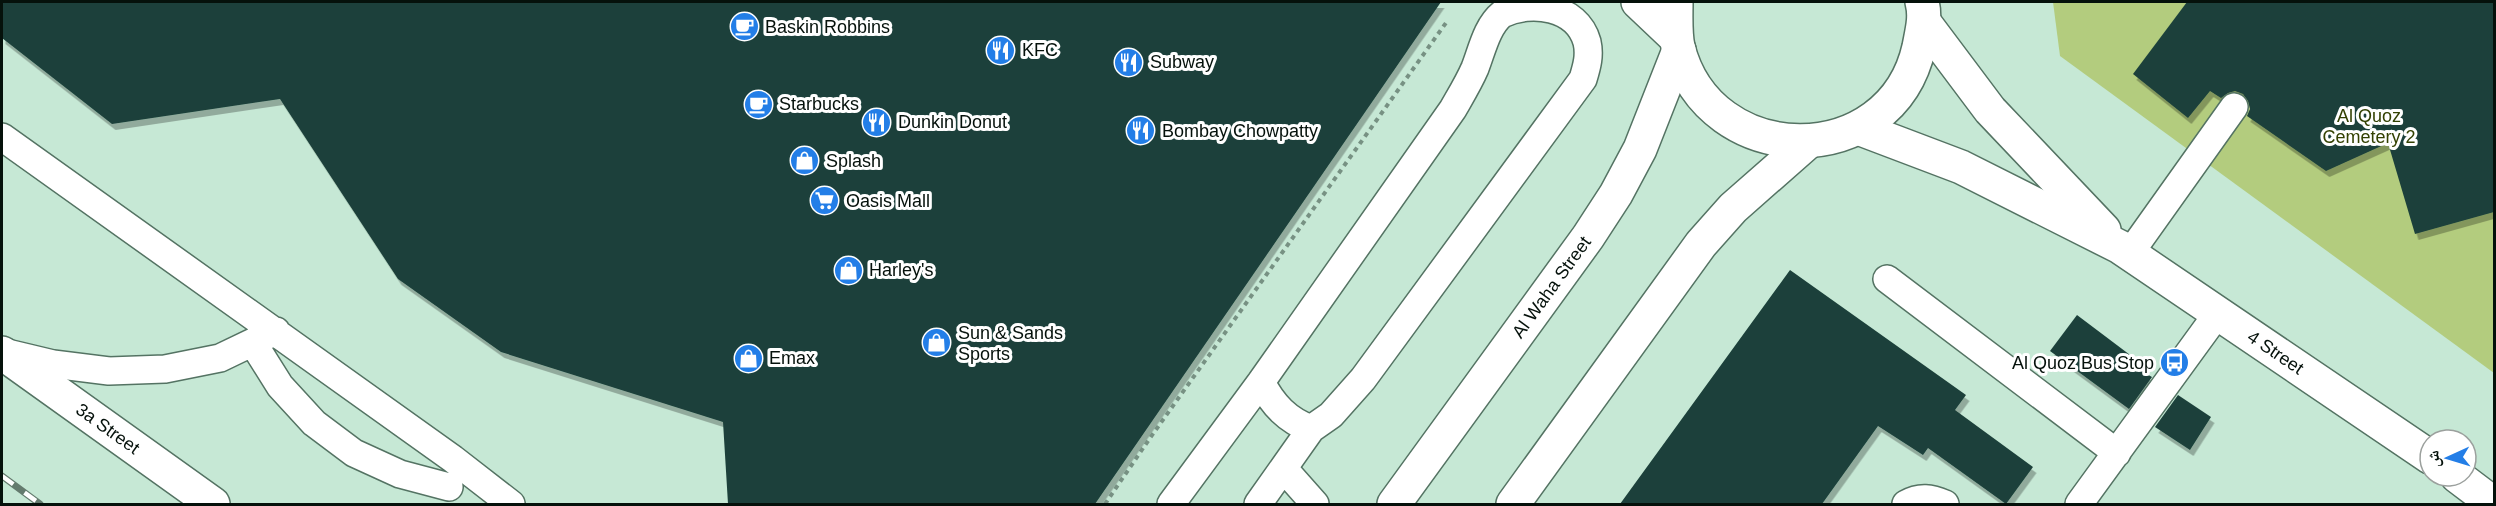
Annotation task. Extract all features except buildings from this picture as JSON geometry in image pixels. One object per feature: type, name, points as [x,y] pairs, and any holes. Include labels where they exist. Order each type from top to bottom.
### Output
[{"type":"street","points":[[1638,2],[1678,44]]},
{"type":"street","points":[[1676,2],[1678,44],[1693,81],[1714,108],[1742,129],[1774,140],[1809,142],[1834,138],[1858,128],[1892,101],[1915,64],[1925,9]]},
{"type":"street","name":"4 Street","points":[[1925,9],[1990,110],[2125,250]]},
{"type":"street","name":"Al Waha Street","points":[[1394,504],[1588,237],[1616,194],[1640,148],[1678,44]]},
{"type":"street","name":"4 Street","points":[[1858,128],[1961,167],[2125,250],[2418,449]]},
{"type":"street","points":[[1513,504],[1701,244],[1733,208],[1809,142]]},
{"type":"street","name":"3a Street","points":[[2,352],[213,504]]},
{"type":"street","points":[[2473,488],[2494,504]]},
{"type":"lane","points":[[1170,504],[1261,382],[1453,109],[1474,69],[1490,29],[1501,15],[1516,6],[1534,2],[1552,4],[1568,13],[1580,26],[1587,43],[1588,61],[1583,79],[1363,379],[1339,406],[1311,429],[1258,504]]},
{"type":"lane","points":[[2125,250],[2234,107]]},
{"type":"lane","points":[[2,137],[265,337],[453,459],[511,504]]},
{"type":"lane","points":[[1887,279],[2117,453]]},
{"type":"lane","points":[[2079,504],[2218,313]]},
{"type":"lane","points":[[2,352],[53,364],[109,371],[165,369],[220,358],[265,337]]},
{"type":"lane","points":[[265,337],[280,386],[307,416],[354,453],[447,496],[453,459]]},
{"type":"lane","points":[[1261,382],[1270,399],[1283,413],[1311,429]]},
{"type":"lane","points":[[1284,469],[1315,504]]},
{"type":"lane","points":[[1906,504],[1920,498],[1933,499],[1946,504]]},
{"type":"path","points":[[1106,504],[1150,438],[1454,11]]},
{"type":"green space","name":"Al Quoz Cemetery 2","points":[[2053,2],[2494,2],[2494,373],[2060,56]]},
{"type":"railway","points":[[2,476],[40,504]]},
{"type":"place","name":"Baskin Robbins","points":[[744,27]]},
{"type":"place","name":"KFC","points":[[1001,50]]},
{"type":"place","name":"Subway","points":[[1129,62]]},
{"type":"place","name":"Starbucks","points":[[758,104]]},
{"type":"place","name":"Dunkin Donut","points":[[877,122]]},
{"type":"place","name":"Bombay Chowpatty","points":[[1141,131]]},
{"type":"place","name":"Splash","points":[[805,161]]},
{"type":"place","name":"Oasis Mall","points":[[825,201]]},
{"type":"place","name":"Harley's","points":[[848,270]]},
{"type":"place","name":"Sun & Sands Sports","points":[[937,343]]},
{"type":"place","name":"Emax","points":[[748,358]]},
{"type":"place","name":"Al Quoz Bus Stop","points":[[2175,363]]}]
